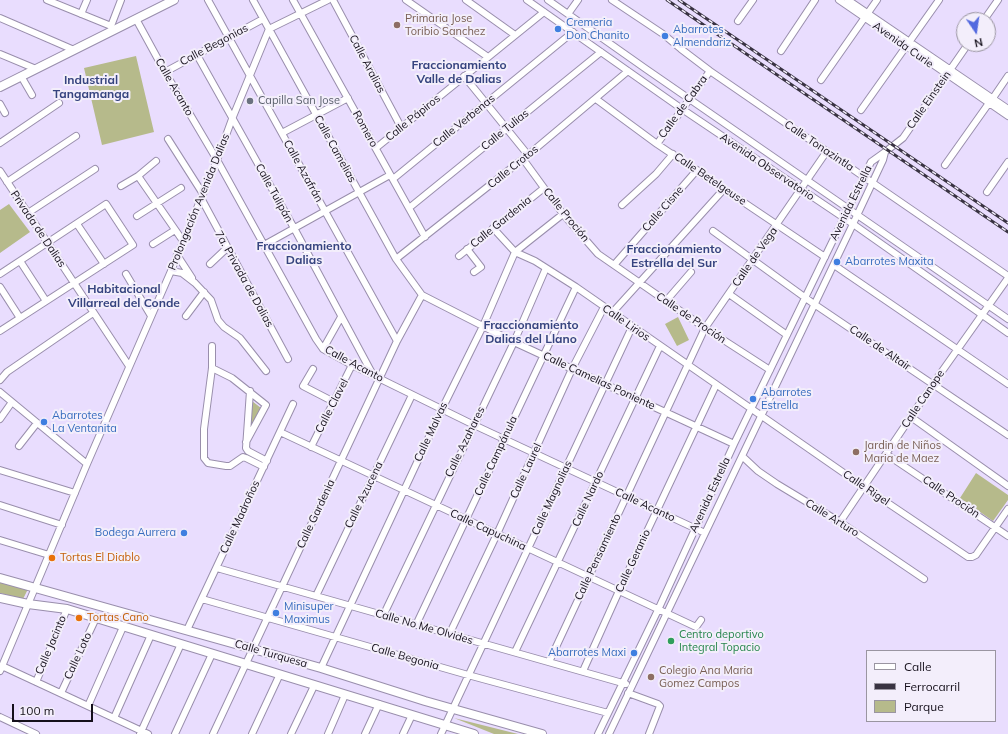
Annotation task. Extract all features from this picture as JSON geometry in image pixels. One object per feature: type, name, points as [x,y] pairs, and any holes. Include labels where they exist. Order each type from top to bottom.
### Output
[{"type":"main road","points":[[0,87],[74,50],[112,28],[136,19],[174,0]]},
{"type":"main road","name":"Calle Turquesa","points":[[0,578],[34,589],[321,668],[452,709],[542,734]]},
{"type":"main road","name":"Calle Turquesa","points":[[0,598],[28,604],[67,609],[474,734]]},
{"type":"street","points":[[48,0],[112,28],[121,0]]},
{"type":"street","points":[[82,14],[87,0]]},
{"type":"street","name":"Calle Azafrán","points":[[208,0],[397,341]]},
{"type":"street","name":"Calle Camelias","points":[[253,0],[396,260],[422,295]]},
{"type":"street","name":"Romero","points":[[293,0],[425,237]]},
{"type":"street","points":[[269,29],[328,0]]},
{"type":"street","name":"Calle Aralias","points":[[333,0],[401,128]]},
{"type":"street","points":[[406,0],[488,57]]},
{"type":"street","points":[[466,0],[516,35]]},
{"type":"street","name":"Avenida Observatorio","points":[[527,0],[682,109],[853,224],[1008,333]]},
{"type":"street","name":"Avenida Observatorio","points":[[548,0],[857,216],[1008,319]]},
{"type":"street","points":[[568,14],[578,0]]},
{"type":"street","name":"Calle Tonazintla","points":[[612,0],[663,34],[710,71],[873,182],[1008,277]]},
{"type":"street","points":[[738,21],[753,0]]},
{"type":"street","points":[[781,51],[815,0]]},
{"type":"street","name":"Avenida Curie","points":[[838,0],[866,16],[908,44],[991,101],[1008,116]]},
{"type":"street","name":"Avenida Curie","points":[[848,0],[866,16]]},
{"type":"street","points":[[821,80],[877,0]]},
{"type":"street","points":[[861,110],[939,0]]},
{"type":"street","points":[[990,12],[998,0]]},
{"type":"street","name":"Calle Pápiros","points":[[376,148],[544,12]]},
{"type":"street","points":[[0,18],[74,50]]},
{"type":"street","name":"Calle Acanto","points":[[136,19],[323,349],[352,365],[474,425],[705,533]]},
{"type":"street","name":"Calle Begonias","points":[[165,72],[263,19]]},
{"type":"street","name":"Prolongación Avenida Dalias","points":[[1,668],[3,655],[28,604],[171,271],[269,29]]},
{"type":"street","name":"Calle Verbenas","points":[[264,245],[359,192],[392,177],[573,32]]},
{"type":"street","points":[[586,42],[593,32]]},
{"type":"street","name":"Calle Tulias","points":[[409,208],[601,52]]},
{"type":"street","name":"Calle Einstein","points":[[885,152],[903,138],[963,52]]},
{"type":"street","points":[[0,54],[36,68]]},
{"type":"street","name":"Calle Tulipán","points":[[197,55],[294,228],[341,318],[373,375]]},
{"type":"street","points":[[639,79],[646,69]]},
{"type":"street","name":"Calle Crotos","points":[[396,260],[525,157],[628,71]]},
{"type":"street","name":"Calle de Cabra","points":[[657,144],[710,71]]},
{"type":"street","points":[[21,76],[32,95]]},
{"type":"street","name":"Calle Proción","points":[[464,76],[506,130],[563,214],[598,254],[614,265]]},
{"type":"street","points":[[945,165],[1008,76]]},
{"type":"street","points":[[282,133],[348,98]]},
{"type":"street","name":"Calle Betelgeuse","points":[[596,99],[657,144],[825,257]]},
{"type":"street","name":"Avenida Curie","points":[[991,101],[1008,109]]},
{"type":"street","points":[[0,143],[59,103]]},
{"type":"street","points":[[0,104],[5,113]]},
{"type":"street","points":[[7,182],[76,136]]},
{"type":"street","name":"7a. Privada de Dalias","points":[[168,139],[202,196],[227,248],[288,359]]},
{"type":"street","name":"Calle de Vega","points":[[688,365],[705,328],[827,151]]},
{"type":"street","name":"Avenida Estrella","points":[[598,734],[658,610],[734,444],[864,176],[871,162],[885,152]]},
{"type":"street","name":"Avenida Estrella","points":[[609,734],[760,416],[834,265],[883,160],[885,152]]},
{"type":"street","points":[[622,205],[656,174],[673,154]]},
{"type":"street","points":[[121,186],[138,176],[156,161]]},
{"type":"street","points":[[986,192],[1008,162]]},
{"type":"street","points":[[28,213],[95,169]]},
{"type":"street","name":"Calle Cisne","points":[[614,265],[697,170]]},
{"type":"street","name":"Privada de Dalias","points":[[0,171],[93,313],[130,366]]},
{"type":"street","points":[[138,176],[183,241]]},
{"type":"street","points":[[137,216],[181,188]]},
{"type":"street","name":"Calle Gardenia","points":[[458,256],[544,188]]},
{"type":"street","points":[[612,313],[724,189]]},
{"type":"street","points":[[0,274],[106,204],[133,245],[0,331]]},
{"type":"street","name":"Calle Malvas","points":[[321,668],[442,409],[483,326],[515,252],[563,214]]},
{"type":"street","points":[[77,224],[104,264]]},
{"type":"street","name":"Calle Lirios","points":[[494,228],[515,252],[535,261],[576,287],[760,416]]},
{"type":"street","points":[[154,244],[175,230]]},
{"type":"street","name":"Calle de Altair","points":[[713,231],[805,298],[1008,435]]},
{"type":"street","points":[[210,264],[227,248]]},
{"type":"street","points":[[467,249],[481,267],[474,272]]},
{"type":"street","points":[[177,255],[194,283]]},
{"type":"street","points":[[20,261],[46,302]]},
{"type":"street","name":"Calle de Proción","points":[[614,265],[705,328],[770,370]]},
{"type":"street","points":[[834,265],[1008,384]]},
{"type":"street","name":"Calle Azahares","points":[[383,616],[514,342],[546,268]]},
{"type":"street","points":[[171,271],[182,273],[204,292],[213,305],[218,320],[224,327],[240,338],[266,371]]},
{"type":"street","points":[[666,301],[691,272]]},
{"type":"street","points":[[126,274],[151,316]]},
{"type":"street","name":"Calle Canope","points":[[840,522],[957,349],[1008,277]]},
{"type":"street","points":[[0,287],[20,318]]},
{"type":"street","name":"Calle Campánula","points":[[416,625],[576,287]]},
{"type":"street","points":[[186,316],[204,292]]},
{"type":"street","points":[[729,294],[787,334]]},
{"type":"street","name":"Calle Gardenia","points":[[213,734],[397,341],[422,295]]},
{"type":"street","name":"Calle Camelias Poniente","points":[[422,295],[543,356],[734,444]]},
{"type":"street","name":"Calle Laurel","points":[[449,634],[497,534],[572,369],[604,307]]},
{"type":"street","points":[[0,380],[7,372],[93,313]]},
{"type":"street","points":[[323,349],[341,318]]},
{"type":"street","name":"Calle Magnolias","points":[[441,734],[632,327]]},
{"type":"street","points":[[212,346],[212,368],[204,428],[205,462],[230,466],[243,457],[264,468]]},
{"type":"street","name":"Calle Nardo","points":[[516,652],[660,346]]},
{"type":"street","name":"Calle Clavel","points":[[311,447],[352,365]]},
{"type":"street","name":"Calle Pensamiento","points":[[549,662],[688,365]]},
{"type":"street","points":[[212,368],[232,378],[266,405],[246,442]]},
{"type":"street","points":[[313,369],[303,386],[334,402]]},
{"type":"street","name":"Calle Geranio","points":[[583,672],[619,591],[716,385]]},
{"type":"street","points":[[250,391],[246,442],[248,451],[267,461]]},
{"type":"street","points":[[0,392],[87,464]]},
{"type":"street","name":"Calle Azucena","points":[[316,596],[412,395]]},
{"type":"street","points":[[0,418],[12,402]]},
{"type":"street","name":"Calle Madroños","points":[[187,630],[293,404]]},
{"type":"street","name":"Calle Rigel","points":[[760,416],[968,557],[976,555],[995,527]]},
{"type":"street","points":[[911,417],[1008,486]]},
{"type":"street","points":[[19,446],[38,423]]},
{"type":"street","name":"Calle Capuchina","points":[[280,432],[696,627],[701,620]]},
{"type":"street","name":"Calle Proción","points":[[886,454],[1008,536]]},
{"type":"street","name":"Calle Arturo","points":[[742,456],[758,471],[777,484],[840,522],[924,579]]},
{"type":"street","points":[[0,470],[75,493]]},
{"type":"street","points":[[0,506],[62,525]]},
{"type":"street","points":[[995,527],[1008,509]]},
{"type":"street","points":[[0,540],[49,555]]},
{"type":"street","name":"Calle No Me Olvides","points":[[217,568],[632,686]]},
{"type":"street","name":"Calle Begonia","points":[[202,599],[468,675],[608,713]]},
{"type":"street","name":"Calle Jacinto","points":[[36,682],[67,609]]},
{"type":"street","name":"Calle Loto","points":[[61,694],[96,618]]},
{"type":"street","points":[[88,706],[123,627]]},
{"type":"street","points":[[114,718],[151,635]]},
{"type":"street","points":[[140,732],[181,644]]},
{"type":"street","points":[[175,734],[212,654]]},
{"type":"street","points":[[1,668],[36,682],[114,718],[140,732],[148,734]]},
{"type":"street","points":[[252,734],[280,674]]},
{"type":"street","points":[[291,734],[314,686]]},
{"type":"street","points":[[628,693],[660,706],[649,734]]},
{"type":"street","points":[[328,734],[345,694]]},
{"type":"street","points":[[365,734],[379,704]]},
{"type":"street","points":[[403,734],[412,715]]},
{"type":"street","points":[[0,717],[36,734]]},
{"type":"green space","points":[[136,56],[154,132],[102,145],[84,68]]},
{"type":"green space","points":[[9,204],[30,232],[0,253],[0,210]]},
{"type":"green space","points":[[678,317],[689,340],[677,346],[665,324]]},
{"type":"green space","points":[[252,401],[261,408],[250,428]]},
{"type":"green space","points":[[976,473],[1008,495],[1008,500],[993,521],[960,498]]},
{"type":"green space","points":[[0,582],[28,589],[23,599],[0,593]]},
{"type":"green space","points":[[454,718],[518,734],[494,734]]},
{"type":"railway","points":[[667,0],[1008,232]]},
{"type":"railway","points":[[679,0],[1008,223]]},
{"type":"place","name":"Primaria Jose Toribio Sanchez","points":[[397,25]]},
{"type":"place","name":"Cremeria Don Chanito","points":[[558,29]]},
{"type":"place","name":"Abarrotes Almendariz","points":[[665,36]]},
{"type":"place","name":"Capilla San Jose","points":[[250,101]]},
{"type":"place","name":"Abarrotes Maxita","points":[[837,262]]},
{"type":"place","name":"Abarrotes Estrella","points":[[753,399]]},
{"type":"place","name":"Abarrotes La Ventanita","points":[[44,422]]},
{"type":"place","name":"Jardin de Niños Maria de Maez","points":[[856,452]]},
{"type":"place","name":"Bodega Aurrera","points":[[184,533]]},
{"type":"place","name":"Tortas El Diablo","points":[[52,558]]},
{"type":"place","name":"Minisuper Maximus","points":[[276,613]]},
{"type":"place","name":"Tortas Cano","points":[[79,618]]},
{"type":"place","name":"Centro deportivo Integral Topacio","points":[[671,641]]},
{"type":"place","name":"Abarrotes Maxi","points":[[634,653]]},
{"type":"place","name":"Colegio Ana Maria Gomez Campos","points":[[651,677]]},
{"type":"district","name":"Fraccionamiento Valle de Dalias","points":[[459,72]]},
{"type":"district","name":"Industrial Tangamanga","points":[[91,87]]},
{"type":"district","name":"Fraccionamiento Dalias","points":[[304,253]]},
{"type":"district","name":"Fraccionamiento Estrella del Sur","points":[[674,256]]},
{"type":"district","name":"Habitacional Villarreal del Conde","points":[[124,296]]},
{"type":"district","name":"Fraccionamiento Dalias del Llano","points":[[531,332]]}]
